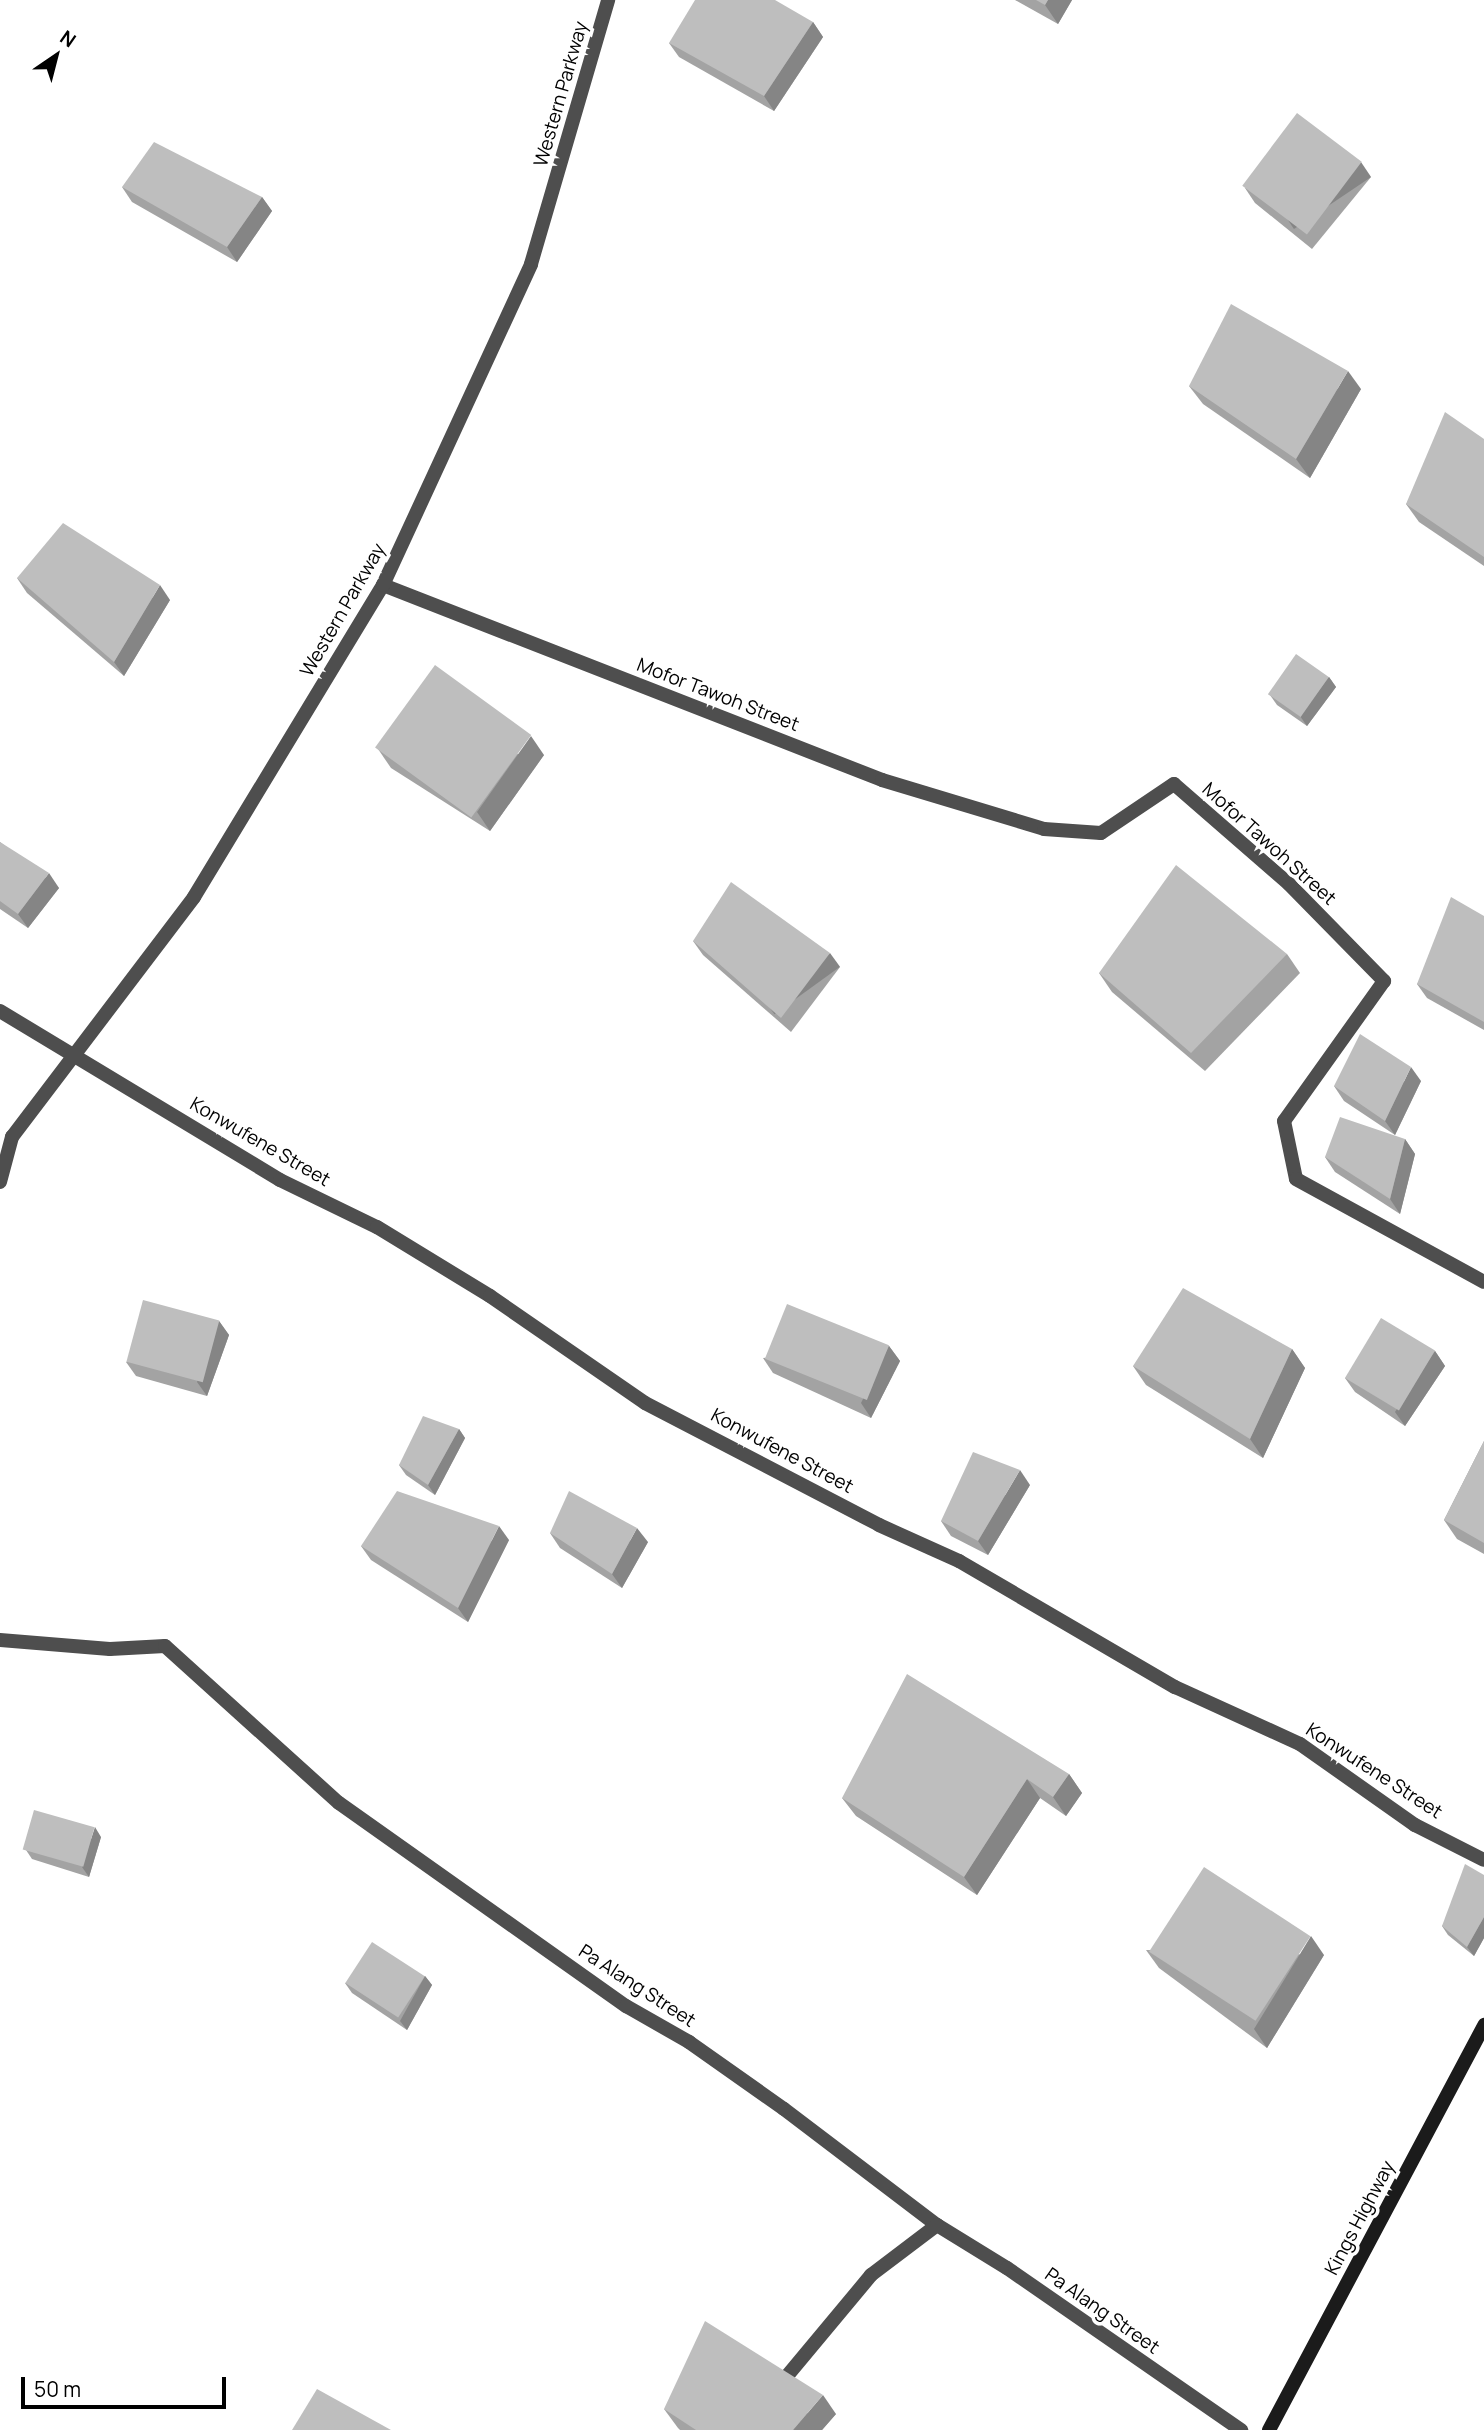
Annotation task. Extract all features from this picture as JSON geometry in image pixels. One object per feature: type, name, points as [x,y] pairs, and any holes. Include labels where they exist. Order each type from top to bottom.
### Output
[{"type":"street","name":"Western Parkway","points":[[0,1182],[12,1137],[194,897],[383,585],[531,264],[608,0]]},
{"type":"street","name":"Mofor Tawoh Street","points":[[383,585],[882,780],[1044,829],[1101,833],[1174,784],[1289,884],[1384,981],[1284,1121],[1296,1179],[1484,1282]]},
{"type":"street","name":"Konwufene Street","points":[[0,1011],[72,1058],[280,1180],[389,1234],[511,1310],[645,1403],[879,1525],[959,1561],[1175,1687],[1300,1744],[1415,1825],[1484,1860]]},
{"type":"street","name":"Pa Alang Street","points":[[0,1640],[110,1649],[166,1646],[339,1803],[626,2006],[689,2042],[784,2109],[937,2225],[1007,2268],[1241,2430]]},
{"type":"street","name":"Kings Highway","points":[[1269,2430],[1484,2025]]},
{"type":"street","points":[[769,2397],[871,2274],[937,2225]]},
{"type":"building","points":[[695,0],[775,0],[813,22],[764,96],[669,43]]},
{"type":"building","points":[[1297,113],[1362,162],[1307,234],[1242,186]]},
{"type":"building","points":[[154,142],[262,197],[227,247],[122,187]]},
{"type":"building","points":[[1231,304],[1348,371],[1296,459],[1189,386]]},
{"type":"building","points":[[1445,412],[1484,439],[1484,557],[1406,504]]},
{"type":"building","points":[[63,523],[160,585],[114,662],[17,578]]},
{"type":"building","points":[[1296,654],[1329,677],[1301,717],[1268,694]]},
{"type":"building","points":[[435,665],[531,735],[471,817],[375,748]]},
{"type":"building","points":[[0,842],[49,873],[18,914],[0,901]]},
{"type":"building","points":[[1176,865],[1287,954],[1191,1053],[1099,973]]},
{"type":"building","points":[[731,882],[830,953],[781,1018],[693,941]]},
{"type":"building","points":[[1451,897],[1484,916],[1484,1022],[1417,984]]},
{"type":"building","points":[[1360,1034],[1411,1067],[1385,1121],[1334,1086]]},
{"type":"building","points":[[1340,1117],[1405,1139],[1390,1199],[1325,1157]]},
{"type":"building","points":[[1183,1288],[1292,1349],[1250,1439],[1133,1366]]},
{"type":"building","points":[[143,1300],[219,1320],[203,1382],[126,1362]]},
{"type":"building","points":[[787,1304],[889,1345],[867,1400],[765,1359]]},
{"type":"building","points":[[1381,1318],[1435,1350],[1399,1410],[1345,1378]]},
{"type":"building","points":[[423,1416],[459,1429],[428,1485],[399,1465]]},
{"type":"building","points":[[1484,1441],[1484,1543],[1444,1520]]},
{"type":"building","points":[[973,1452],[1020,1470],[978,1541],[941,1521]]},
{"type":"building","points":[[397,1491],[499,1526],[458,1608],[361,1546]]},
{"type":"building","points":[[569,1491],[637,1528],[612,1574],[550,1533]]},
{"type":"building","points":[[907,1674],[1069,1774],[1053,1797],[1027,1779],[964,1877],[842,1798]]},
{"type":"building","points":[[34,1810],[95,1827],[83,1867],[23,1849]]},
{"type":"building","points":[[1465,1864],[1484,1875],[1484,1917],[1467,1947],[1442,1926]]},
{"type":"building","points":[[1204,1867],[1311,1936],[1256,2021],[1149,1952]]},
{"type":"building","points":[[372,1942],[425,1976],[398,2017],[345,1983]]},
{"type":"building","points":[[705,2321],[823,2395],[793,2430],[696,2430],[664,2409]]},
{"type":"building","points":[[317,2389],[391,2430],[292,2430]]}]
